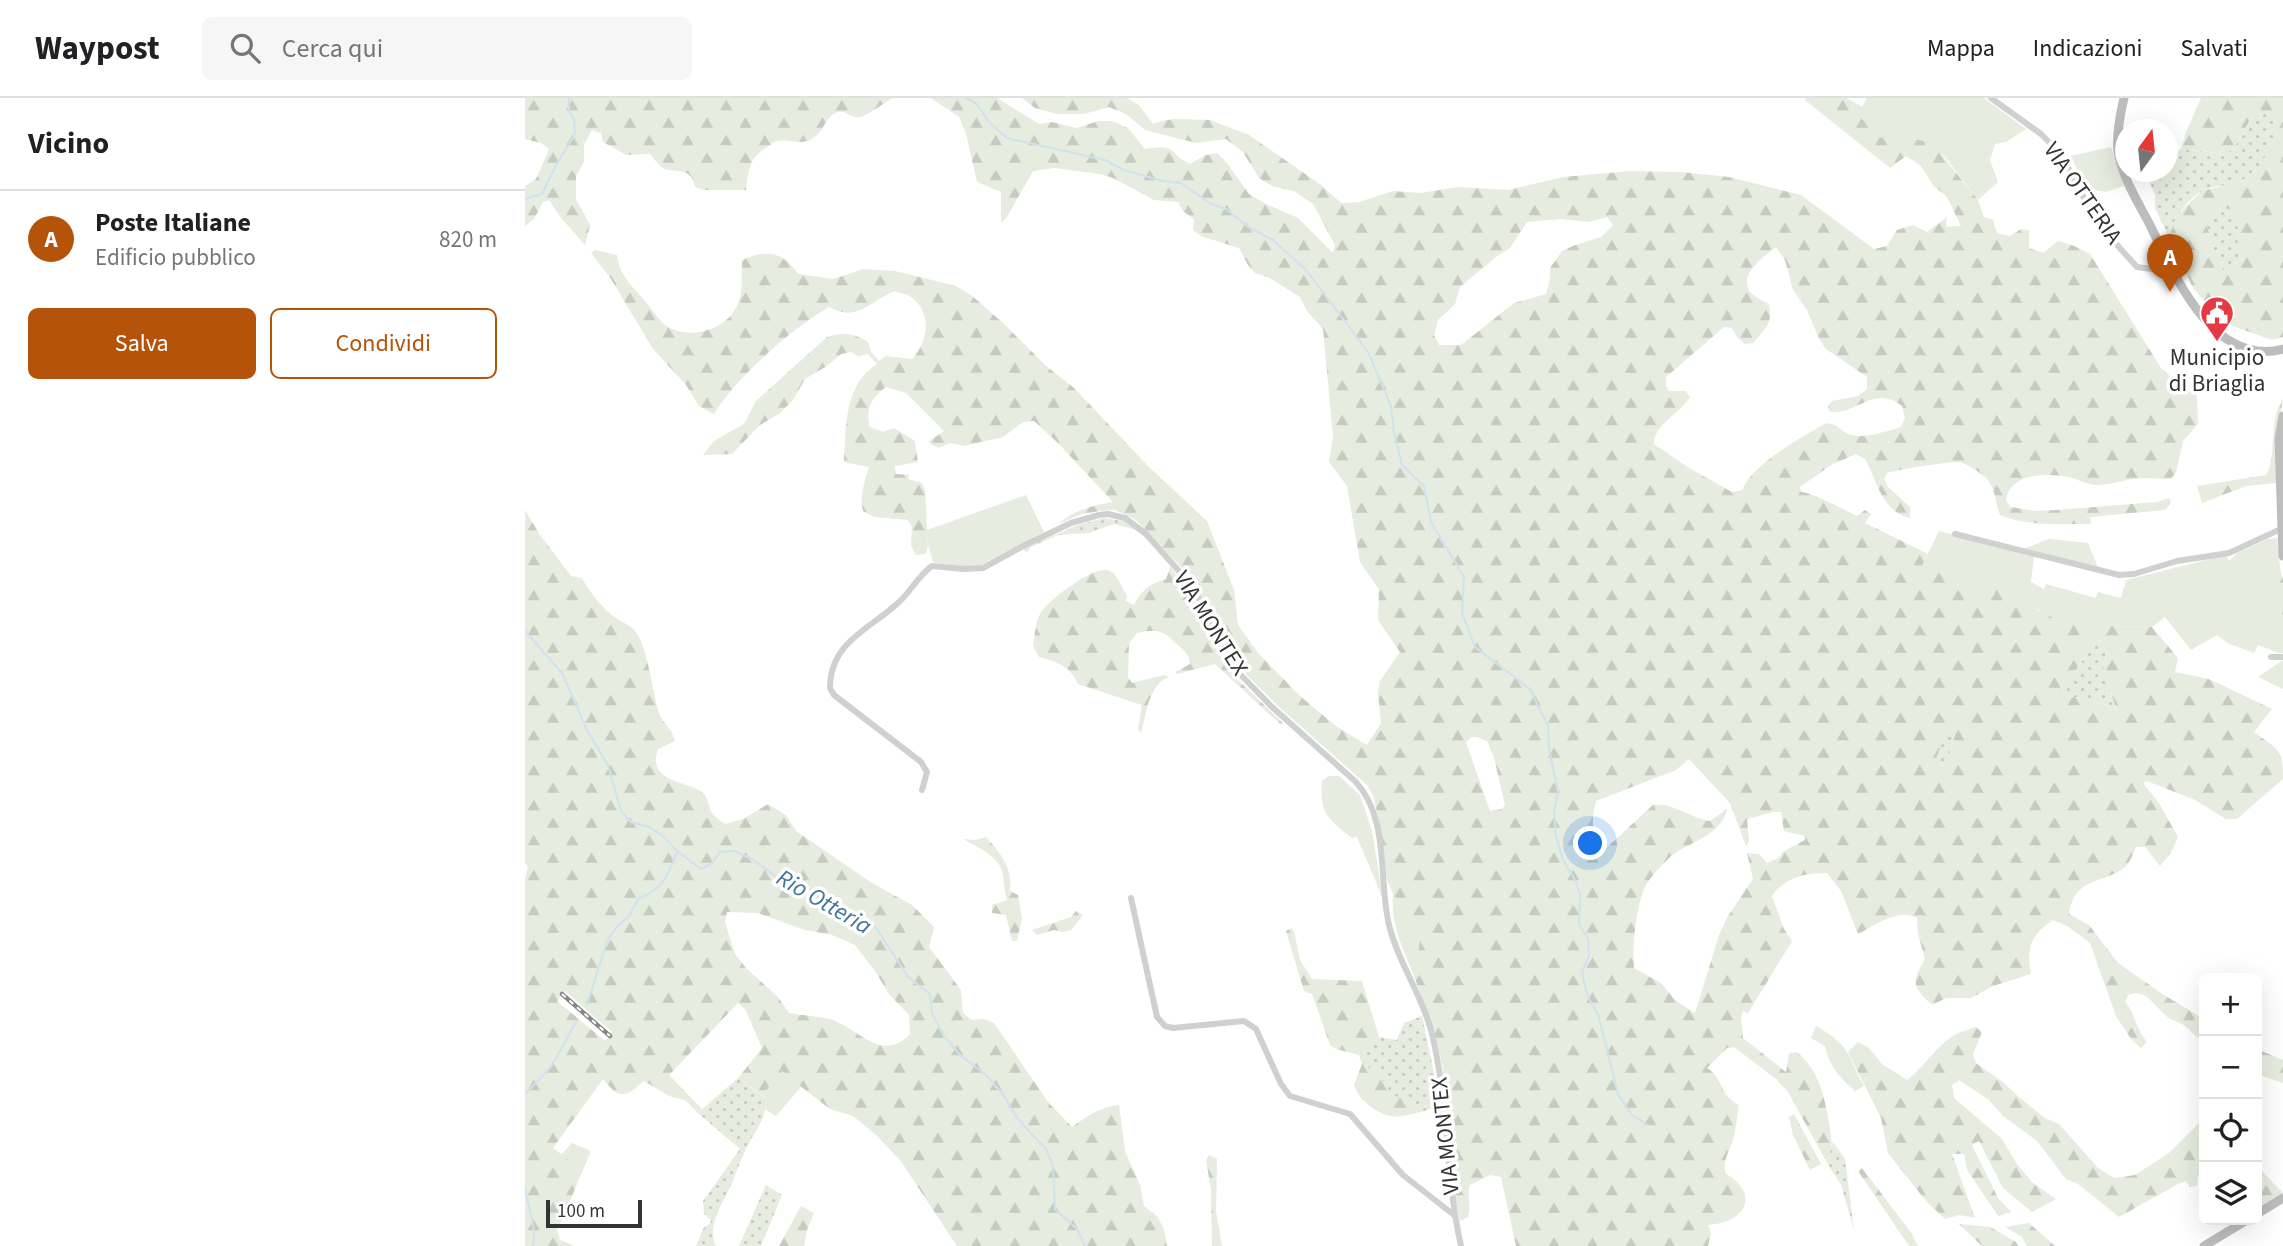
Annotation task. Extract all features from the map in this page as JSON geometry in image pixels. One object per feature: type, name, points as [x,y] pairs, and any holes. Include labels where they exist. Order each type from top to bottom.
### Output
[{"type":"main road","points":[[2124,98],[2118,143],[2120,162],[2173,272],[2195,308],[2217,330],[2247,350],[2266,352],[2283,349]]},
{"type":"main road","points":[[2283,416],[2279,439],[2283,556]]},
{"type":"main road","points":[[2262,1211],[2283,1198]]},
{"type":"main road","points":[[2204,1246],[2239,1225]]},
{"type":"street","name":"VIA OTTERIA","points":[[1991,98],[2041,134],[2056,149],[2097,223],[2137,267],[2173,272]]},
{"type":"street","name":"VIA MONTEX","points":[[922,790],[927,772],[921,762],[834,695],[829,688],[833,670],[846,645],[899,602],[932,566],[975,570],[990,566],[1059,529],[1099,515],[1118,515],[1134,523],[1185,575],[1195,589],[1213,632],[1239,673],[1367,795],[1380,842],[1389,924],[1432,1033],[1445,1111],[1454,1215],[1461,1246]]},
{"type":"street","points":[[1955,534],[2119,575],[2134,574],[2177,561],[2229,553],[2281,529]]},
{"type":"street","points":[[2271,657],[2283,657]]},
{"type":"street","points":[[1131,898],[1157,1017],[1161,1022],[1173,1028],[1244,1021],[1249,1023],[1256,1029],[1281,1084],[1290,1096],[1350,1114],[1403,1175],[1454,1215]]},
{"type":"green space","points":[[525,98],[893,98],[860,117],[835,113],[810,140],[773,142],[754,159],[749,169],[746,190],[704,190],[695,187],[692,177],[686,173],[665,169],[650,154],[626,155],[603,142],[601,133],[592,130],[584,145],[584,162],[576,176],[576,199],[590,225],[585,245],[549,200],[543,202],[534,219],[525,226],[525,186],[536,179],[549,149],[541,143],[525,139]]},
{"type":"green space","points":[[931,98],[997,98],[1039,124],[1052,122],[1077,128],[1098,121],[1112,121],[1128,128],[1145,149],[1168,148],[1190,164],[1206,155],[1217,153],[1249,194],[1298,218],[1333,253],[1335,245],[1313,204],[1294,191],[1272,186],[1259,178],[1243,152],[1226,139],[1196,143],[1145,130],[1126,114],[1109,107],[1084,114],[1057,114],[1035,108],[1022,98],[1127,98],[1139,105],[1153,124],[1175,119],[1210,120],[1249,135],[1321,185],[1341,203],[1359,202],[1393,191],[1421,193],[1458,187],[1508,190],[1563,177],[1630,171],[1681,172],[1729,177],[1801,195],[1874,249],[1887,246],[1897,230],[1913,225],[1927,232],[1947,217],[1946,227],[1961,226],[1947,197],[1933,185],[1921,166],[1906,156],[1890,168],[1805,100],[1846,98],[1863,107],[1859,115],[1892,134],[1928,141],[1937,149],[1978,200],[1984,217],[1993,220],[1997,233],[2010,236],[2021,229],[2029,230],[2029,248],[2043,253],[2058,241],[2090,254],[2161,368],[2197,396],[2198,424],[2183,441],[2176,472],[2171,479],[2138,478],[2095,485],[2069,477],[2040,475],[2014,484],[2006,501],[2011,507],[2035,511],[2157,502],[2169,498],[2171,502],[2165,510],[2090,517],[2091,524],[2045,524],[2010,519],[2000,515],[1992,487],[1984,476],[1966,465],[1954,462],[1887,473],[1884,479],[1888,487],[1910,507],[1910,518],[1901,515],[1887,502],[1865,459],[1856,454],[1831,465],[1800,487],[1801,492],[1857,516],[1865,510],[1871,514],[1865,523],[1928,554],[1922,566],[1999,578],[2039,611],[2101,632],[2110,626],[2152,627],[2178,658],[2175,672],[2209,679],[2272,709],[2254,732],[2280,755],[2283,779],[2237,819],[2226,819],[2195,800],[2147,781],[2143,783],[2159,803],[2178,837],[2172,851],[2160,866],[2145,847],[2136,847],[2125,867],[2083,887],[2077,893],[2069,914],[2089,925],[2118,963],[2199,1016],[2199,1038],[2184,1025],[2166,1016],[2146,997],[2136,993],[2129,994],[2125,1002],[2147,1042],[2141,1048],[2131,1039],[2116,1016],[2090,943],[2067,926],[2053,920],[2039,931],[2031,943],[2031,974],[1993,986],[1971,998],[1946,998],[1932,1005],[1920,993],[1916,984],[1925,959],[1917,918],[1910,915],[1895,916],[1858,934],[1841,891],[1827,873],[1803,875],[1783,884],[1772,896],[1784,929],[1792,941],[1748,1013],[1743,1011],[1741,1017],[1743,1038],[1786,1072],[1789,1053],[1797,1052],[1816,1076],[1825,1103],[1831,1138],[1831,1152],[1826,1161],[1788,1092],[1776,1079],[1734,1047],[1727,1048],[1707,1068],[1732,1101],[1739,1105],[1725,1173],[1743,1190],[1745,1199],[1744,1206],[1731,1219],[1708,1225],[1711,1233],[1708,1246],[1516,1246],[1501,1177],[1490,1175],[1470,1185],[1468,1217],[1460,1221],[1454,1192],[1443,1067],[1409,964],[1419,949],[1408,915],[1387,880],[1382,836],[1373,795],[1367,785],[1247,675],[1218,632],[1196,583],[1136,520],[1115,510],[1082,514],[1059,524],[1077,512],[1113,502],[1034,421],[1023,422],[1003,437],[964,446],[950,443],[938,448],[928,442],[944,431],[906,393],[886,387],[876,395],[871,404],[868,415],[870,427],[883,432],[894,428],[915,441],[918,462],[895,466],[896,474],[909,475],[908,479],[922,483],[925,490],[928,545],[926,554],[916,555],[911,545],[912,527],[908,520],[874,517],[863,511],[862,494],[869,467],[844,462],[847,421],[853,395],[858,383],[877,364],[868,354],[841,354],[805,379],[793,400],[779,414],[760,425],[732,454],[703,455],[714,441],[744,424],[756,401],[827,337],[848,334],[863,339],[868,342],[871,352],[879,361],[886,356],[912,359],[925,336],[923,311],[911,297],[895,291],[856,312],[848,313],[829,307],[766,355],[736,385],[714,414],[699,406],[686,385],[653,349],[611,279],[591,253],[595,250],[617,255],[627,280],[659,319],[670,328],[688,333],[716,327],[731,316],[740,297],[742,260],[766,254],[780,256],[798,274],[833,279],[864,269],[895,271],[956,286],[971,295],[1045,365],[1074,388],[1149,467],[1207,521],[1234,590],[1238,625],[1258,653],[1300,696],[1337,727],[1367,745],[1381,723],[1378,692],[1380,681],[1400,652],[1378,620],[1379,589],[1360,562],[1347,486],[1329,462],[1333,437],[1323,329],[1307,311],[1300,297],[1268,277],[1255,273],[1239,248],[1201,236],[1193,230],[1194,219],[1184,212],[1178,202],[1154,200],[1113,178],[1055,168],[1033,171],[1001,223],[1001,192],[977,182],[966,134],[959,117]],"holes":[[[1607,217],[1613,225],[1601,237],[1562,251],[1550,268],[1546,294],[1514,303],[1461,345],[1439,345],[1434,335],[1438,320],[1455,304],[1460,287],[1510,248],[1527,222],[1561,219],[1588,222]],[[1776,247],[1785,260],[1793,290],[1807,310],[1819,339],[1826,349],[1867,377],[1867,389],[1858,396],[1832,401],[1828,406],[1829,411],[1847,410],[1882,398],[1902,406],[1905,418],[1901,427],[1866,436],[1852,435],[1826,423],[1779,452],[1756,470],[1742,490],[1732,492],[1654,444],[1655,437],[1690,397],[1685,391],[1669,391],[1666,377],[1724,327],[1732,328],[1745,344],[1753,343],[1767,325],[1770,315],[1768,303],[1756,297],[1749,290],[1747,282],[1753,268]],[[2098,639],[2106,650],[2103,670],[2116,708],[2111,710],[2089,699],[2064,698],[2067,681],[2085,657],[2091,640]],[[1952,730],[1955,735],[1945,767],[1935,761],[1946,732]],[[1472,737],[1487,741],[1494,758],[1505,805],[1502,809],[1490,811],[1466,742]],[[1689,759],[1730,803],[1746,846],[1749,841],[1747,819],[1773,812],[1781,812],[1784,831],[1805,836],[1805,840],[1767,863],[1759,854],[1747,853],[1753,879],[1728,916],[1719,935],[1695,1013],[1675,1000],[1661,983],[1634,968],[1637,916],[1645,887],[1653,875],[1670,857],[1712,832],[1724,818],[1727,809],[1710,821],[1668,806],[1653,805],[1603,851],[1593,828],[1596,801],[1676,770]]]},
{"type":"green space","points":[[1867,98],[1984,98],[2026,129],[2006,142],[1995,144],[1990,160],[1998,182],[1978,200],[1946,158],[1928,142],[1892,134],[1881,138],[1858,115]]},
{"type":"green space","points":[[2201,98],[2283,98],[2283,337],[2272,340],[2224,323],[2193,288],[2169,238],[2174,222],[2202,191],[2241,181],[2255,171],[2276,141],[2277,124],[2267,113],[2254,114],[2238,141],[2226,154],[2181,149]],"holes":[[[2221,207],[2235,211],[2243,253],[2238,261],[2224,271],[2221,267],[2222,258],[2213,248],[2205,218]]]},
{"type":"green space","points":[[2267,113],[2277,124],[2276,141],[2266,158],[2236,183],[2208,189],[2191,199],[2178,217],[2169,238],[2155,208],[2155,195],[2149,182],[2178,182],[2178,152],[2181,149],[2226,154],[2239,141],[2254,114]]},
{"type":"green space","points":[[2111,147],[2115,159],[2115,182],[2123,182],[2124,186],[2106,192],[2088,189],[2070,156]]},
{"type":"green space","points":[[2221,207],[2235,211],[2243,253],[2238,261],[2224,271],[2221,267],[2222,258],[2213,248],[2205,218]]},
{"type":"green space","points":[[2283,399],[2276,443],[2276,483],[2246,486],[2202,503],[2197,486],[2266,475],[2270,467],[2275,418]]},
{"type":"green space","points":[[1026,495],[1044,532],[979,566],[962,567],[933,562],[927,530]]},
{"type":"green space","points":[[525,510],[571,576],[582,578],[602,606],[631,627],[639,638],[659,713],[675,741],[658,749],[656,760],[663,774],[703,793],[712,813],[725,824],[743,819],[768,804],[786,815],[796,831],[872,883],[912,905],[934,927],[929,947],[961,990],[963,1013],[972,1020],[984,1019],[994,1023],[1048,1102],[1072,1127],[1100,1110],[1119,1105],[1125,1151],[1140,1185],[1144,1206],[1157,1216],[1164,1229],[1167,1246],[957,1246],[900,1160],[853,1116],[830,1109],[782,1072],[762,1096],[739,1077],[762,1048],[745,1009],[738,1003],[669,1075],[702,1109],[698,1113],[685,1100],[669,1096],[644,1081],[622,1094],[613,1090],[603,1079],[553,1148],[583,1170],[557,1231],[560,1240],[575,1246],[525,1246],[525,878],[528,867],[525,863]],"holes":[[[727,912],[758,913],[805,930],[832,935],[855,945],[889,994],[909,1015],[910,1034],[900,1042],[881,1045],[833,1020],[789,1013],[778,997],[746,968],[735,954],[725,922]],[[565,991],[612,1032],[605,1041],[557,1001]]]},
{"type":"green space","points":[[1104,518],[1123,521],[1137,530],[1114,524],[1089,533],[1058,535],[1031,547],[1027,552],[1022,549],[1078,525]]},
{"type":"green space","points":[[1939,531],[2034,556],[2031,582],[2044,589],[2046,584],[2096,598],[2098,592],[2121,598],[2126,580],[2226,555],[2229,561],[2237,553],[2268,539],[2277,538],[2280,568],[2270,571],[2283,617],[2283,653],[2258,645],[2254,653],[2229,644],[2217,635],[2191,650],[2165,617],[2152,627],[2110,626],[2101,632],[2061,621],[2039,610],[1997,579],[1990,577],[1984,587],[1922,566]]},
{"type":"green space","points":[[2049,539],[2088,543],[2098,567],[2023,549]]},
{"type":"green space","points":[[1170,566],[1194,598],[1222,659],[1236,678],[1283,723],[1281,725],[1215,664],[1177,674],[1175,672],[1190,664],[1189,657],[1171,639],[1158,631],[1137,633],[1129,644],[1128,677],[1132,683],[1164,675],[1169,677],[1152,693],[1141,733],[1138,729],[1142,705],[1078,684],[1063,666],[1039,657],[1033,646],[1038,618],[1051,601],[1070,586],[1100,570],[1107,570],[1119,580],[1127,595],[1126,601],[1134,605],[1147,588],[1166,579]]},
{"type":"green space","points":[[2280,568],[2283,580],[2283,617],[2269,571]]},
{"type":"green space","points":[[2098,639],[2106,650],[2103,670],[2116,709],[2111,710],[2089,699],[2064,698],[2067,681],[2085,657],[2091,640]]},
{"type":"green space","points":[[2283,660],[2283,689],[2258,677]]},
{"type":"green space","points":[[1952,730],[1955,734],[1946,767],[1934,761],[1946,732]]},
{"type":"green space","points":[[1329,776],[1339,776],[1360,795],[1372,831],[1383,899],[1357,837],[1352,838],[1337,826],[1324,808],[1322,781]]},
{"type":"green space","points":[[986,837],[1008,868],[1010,891],[1018,895],[1022,918],[1017,941],[1012,941],[1006,915],[992,913],[992,905],[1007,900],[1000,866],[986,852],[963,839]]},
{"type":"green space","points":[[1393,894],[1421,931],[1419,949],[1409,964],[1395,921]]},
{"type":"green space","points":[[1076,911],[1083,915],[1071,930],[1054,930],[1037,935],[1032,930],[1071,917]]},
{"type":"green space","points":[[1291,928],[1300,960],[1312,979],[1362,981],[1379,1037],[1365,1049],[1364,1056],[1369,1069],[1377,1072],[1393,1096],[1413,1100],[1417,1113],[1387,1115],[1370,1106],[1359,1095],[1354,1085],[1362,1064],[1359,1055],[1330,1045],[1312,994],[1304,991],[1286,931]]},
{"type":"green space","points":[[1422,1016],[1441,1106],[1417,1113],[1412,1100],[1393,1096],[1377,1072],[1369,1069],[1364,1056],[1365,1048],[1379,1037],[1397,1040],[1404,1023]]},
{"type":"green space","points":[[1816,1026],[1842,1045],[1864,1086],[1855,1091],[1832,1066],[1825,1046],[1811,1038]]},
{"type":"green space","points":[[1976,1027],[1982,1032],[1973,1054],[1976,1063],[2045,1118],[2059,1124],[2099,1169],[2115,1178],[2135,1175],[2169,1153],[2199,1123],[2197,1186],[2190,1187],[2186,1181],[2178,1184],[2119,1217],[2078,1184],[2066,1179],[2037,1141],[2003,1116],[1989,1100],[1959,1080],[1952,1085],[1954,1098],[2002,1139],[2016,1163],[2032,1182],[2056,1199],[2032,1212],[2003,1188],[1979,1141],[1972,1145],[1998,1198],[2011,1212],[1998,1216],[1967,1170],[1964,1154],[1952,1154],[1975,1218],[1959,1215],[1945,1219],[1926,1201],[1888,1153],[1881,1118],[1848,1052],[1858,1042],[1868,1047],[1882,1064],[1907,1080],[1945,1042]]},
{"type":"green space","points":[[2262,1051],[2283,1060],[2283,1083],[2262,1076]]},
{"type":"green space","points":[[782,1071],[801,1087],[776,1116],[766,1110],[766,1100],[762,1096]]},
{"type":"green space","points":[[739,1077],[766,1100],[764,1113],[714,1222],[713,1238],[716,1246],[696,1246],[704,1227],[710,1224],[711,1220],[704,1214],[703,1201],[740,1149],[698,1113]]},
{"type":"green space","points":[[1794,1114],[1821,1164],[1810,1170],[1793,1135],[1789,1117]]},
{"type":"green space","points":[[1833,1142],[1845,1159],[1854,1230],[1841,1185],[1826,1161]]},
{"type":"green space","points":[[572,1143],[591,1151],[583,1170],[561,1155]]},
{"type":"green space","points":[[1209,1155],[1217,1159],[1216,1211],[1222,1246],[1212,1246],[1211,1189],[1206,1160]]},
{"type":"green space","points":[[1862,1168],[1912,1234],[1918,1246],[1909,1246],[1858,1171]]},
{"type":"green space","points":[[2262,1171],[2283,1193],[2262,1206]]},
{"type":"green space","points":[[766,1185],[782,1195],[761,1246],[739,1246]]},
{"type":"green space","points":[[801,1206],[814,1213],[804,1246],[779,1246]]},
{"type":"green space","points":[[2029,1223],[2055,1246],[2027,1246],[2022,1237],[2005,1227]]},
{"type":"green space","points":[[1959,1224],[1990,1227],[2016,1242],[2018,1246],[1982,1246]]},
{"type":"waterway","name":"Rio Otteria","points":[[525,199],[542,194],[575,134],[574,120],[569,111],[569,98]]},
{"type":"waterway","points":[[966,98],[976,103],[989,122],[1007,138],[1105,160],[1124,170],[1181,183],[1211,204],[1226,209],[1248,227],[1272,239],[1306,270],[1368,352],[1391,406],[1402,465],[1424,486],[1431,522],[1464,577],[1462,613],[1475,647],[1530,689],[1548,726],[1549,749],[1558,792],[1554,812],[1556,836],[1563,860],[1580,894],[1579,925],[1588,938],[1589,956],[1582,972],[1587,995],[1598,1014],[1618,1094],[1632,1115],[1648,1125]]},
{"type":"waterway","name":"Rio Otteria","points":[[525,631],[562,673],[588,732],[608,765],[621,811],[631,822],[649,827],[663,836],[677,851],[701,869],[711,864],[720,852],[734,851],[752,859],[775,876],[797,883],[858,915],[876,928],[908,977],[930,994],[932,1013],[944,1036],[960,1055],[986,1075],[1004,1096],[1017,1118],[1046,1149],[1053,1167],[1055,1209],[1077,1229],[1085,1246]]},
{"type":"waterway","points":[[587,1005],[607,941],[630,915],[638,899],[654,891],[663,881],[677,852]]},
{"type":"waterway","points":[[525,1094],[551,1067],[576,1022]]},
{"type":"waterway","points":[[525,1188],[533,1225],[533,1246]]},
{"type":"railway","points":[[562,994],[610,1036]]},
{"type":"place","name":"Poste Italiane","points":[[2170,292]]},
{"type":"place","name":"Municipio di Briaglia","points":[[2217,343]]}]
